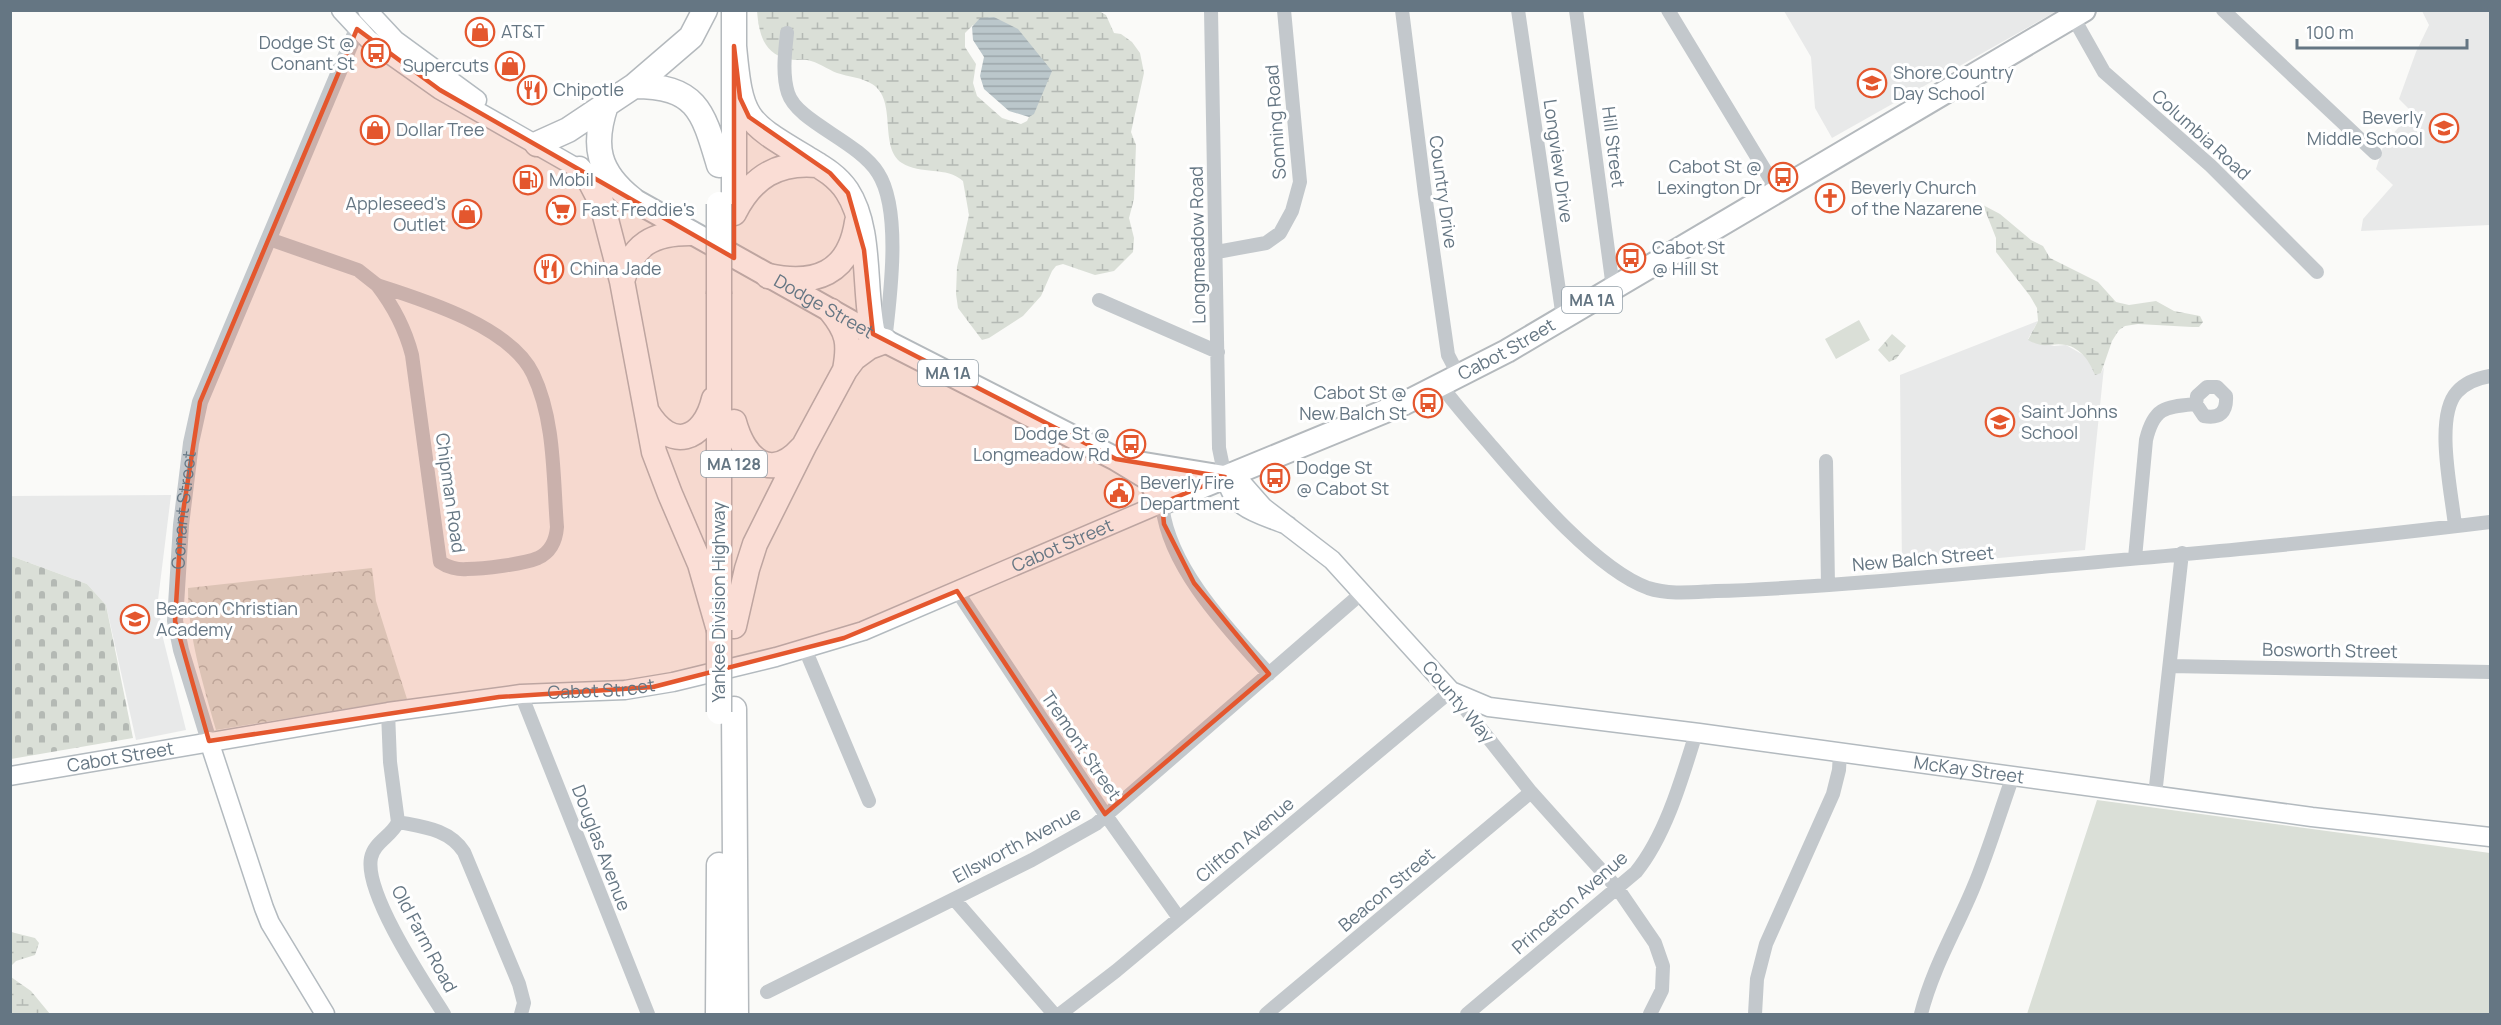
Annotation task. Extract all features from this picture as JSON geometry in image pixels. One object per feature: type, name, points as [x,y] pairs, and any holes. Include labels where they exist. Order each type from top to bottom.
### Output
[{"type":"highway","points":[[537,144],[568,130],[634,86],[691,37],[705,10]]},
{"type":"highway","name":"Yankee Division Highway","points":[[718,10],[719,165],[726,209]]},
{"type":"highway","name":"Yankee Division Highway","points":[[727,628],[734,422],[727,298],[726,209],[734,10]]},
{"type":"highway","name":"Cabot Street","points":[[1162,503],[1405,403],[1508,351],[2078,14]]},
{"type":"highway","points":[[727,628],[755,544],[805,444],[845,370],[863,350],[879,337],[869,312],[865,258],[858,217],[848,193],[839,181],[819,165],[765,132],[749,117],[740,98],[734,46]]},
{"type":"highway","points":[[634,86],[660,87],[687,97],[703,117],[719,165]]},
{"type":"highway","points":[[606,105],[598,133],[600,156],[610,179],[632,200]]},
{"type":"highway","points":[[726,209],[767,172],[791,165],[819,165]]},
{"type":"highway","points":[[579,169],[597,192],[602,204],[622,281],[659,465],[727,628]]},
{"type":"highway","name":"Dodge Street","points":[[632,200],[879,337],[1116,459],[1149,479],[1162,503]]},
{"type":"highway","points":[[768,276],[785,280],[804,280],[830,271],[844,258],[852,245],[858,217]]},
{"type":"highway","points":[[622,281],[631,258],[646,243],[667,234],[690,233]]},
{"type":"highway","name":"Yankee Division Highway","points":[[718,1014],[727,710],[727,628],[719,373],[727,298]]},
{"type":"highway","points":[[831,311],[846,332],[848,344],[845,370]]},
{"type":"highway","points":[[647,412],[659,428],[668,434],[688,436],[697,432],[704,426],[710,415],[719,373]]},
{"type":"highway","points":[[734,422],[743,447],[757,462],[766,465],[784,463],[805,444]]},
{"type":"highway","name":"Dodge Street","points":[[1116,459],[1226,477]]},
{"type":"highway","name":"Yankee Division Highway","points":[[727,710],[736,1014]]},
{"type":"main road","name":"Dodge Street","points":[[341,10],[368,39],[440,90],[632,200]]},
{"type":"main road","name":"Dodge Street","points":[[369,13],[395,40],[537,144]]},
{"type":"main road","name":"County Way","points":[[1226,477],[1230,492],[1238,503],[1251,511],[1287,525],[1325,553],[1451,691]]},
{"type":"main road","name":"Cabot Street","points":[[10,776],[388,712],[521,694],[653,687],[805,649],[863,631],[1162,503]]},
{"type":"main road","name":"McKay Street","points":[[1451,691],[1490,707],[1840,752],[2312,817],[2490,837]]},
{"type":"main road","name":"Conant Street","points":[[209,741],[264,909],[325,1014]]},
{"type":"street","name":"Longmeadow Road","points":[[1211,10],[1219,448],[1226,477]]},
{"type":"street","name":"Sonning Road","points":[[1217,252],[1266,243],[1281,232],[1292,211],[1300,182],[1284,10]]},
{"type":"street","name":"Country Drive","points":[[1402,10],[1450,381]]},
{"type":"street","name":"Longview Drive","points":[[1518,10],[1563,318]]},
{"type":"street","name":"Hill Street","points":[[1576,10],[1613,288]]},
{"type":"street","points":[[1668,10],[1777,190]]},
{"type":"street","points":[[2223,10],[2375,153]]},
{"type":"street","name":"Conant Street","points":[[209,741],[180,650],[175,621],[174,602],[191,442],[200,402],[357,29],[369,13]]},
{"type":"street","name":"Columbia Road","points":[[2078,14],[2104,72],[2211,166],[2317,272]]},
{"type":"street","points":[[787,33],[785,80],[793,104],[806,116],[844,140],[865,157],[879,174],[884,185],[891,227],[891,282],[879,337]]},
{"type":"street","name":"Chipman Road","points":[[269,239],[358,270],[377,285],[392,305],[406,331],[412,355],[440,562],[446,566],[465,570],[538,558],[556,539],[557,527],[550,434],[540,390],[532,372],[512,346],[495,336],[441,306],[377,285]]},
{"type":"street","points":[[1099,300],[1218,352]]},
{"type":"street","points":[[2455,526],[2445,439],[2447,417],[2451,401],[2457,391],[2477,378],[2490,376]]},
{"type":"street","name":"New Balch Street","points":[[1450,381],[1514,472],[1573,535],[1611,567],[1635,582],[1648,588],[1665,591],[1747,590],[1828,585],[2307,544],[2490,522]]},
{"type":"street","points":[[2135,558],[2146,440],[2150,425],[2164,408],[2196,404]]},
{"type":"street","points":[[1826,461],[1828,585]]},
{"type":"street","points":[[1162,503],[1164,524],[1194,583],[1225,626],[1269,674]]},
{"type":"street","points":[[2155,795],[2182,553]]},
{"type":"street","name":"Tremont Street","points":[[957,591],[1105,814],[1179,918]]},
{"type":"street","name":"Ellsworth Avenue","points":[[767,992],[1050,850],[1096,824],[1363,592]]},
{"type":"street","points":[[805,649],[869,801]]},
{"type":"street","name":"Bosworth Street","points":[[2170,666],[2490,672]]},
{"type":"street","name":"County Way","points":[[1451,691],[1531,792],[1618,889],[1655,943],[1663,966],[1662,990],[1650,1014]]},
{"type":"street","name":"Clifton Avenue","points":[[1060,1014],[1116,971],[1451,691]]},
{"type":"street","name":"Douglas Avenue","points":[[521,694],[648,1014]]},
{"type":"street","points":[[388,712],[390,762],[398,822],[438,831],[458,843],[464,852],[519,984],[524,1003],[522,1014]]},
{"type":"street","name":"Princeton Avenue","points":[[1467,1014],[1618,889],[1649,857],[1662,828],[1696,733]]},
{"type":"street","points":[[1755,1014],[1757,980],[1766,944],[1833,794],[1839,770],[1840,752]]},
{"type":"street","points":[[1921,1014],[1940,958],[1976,882],[2013,776]]},
{"type":"street","name":"Beacon Street","points":[[1266,1014],[1531,792]]},
{"type":"street","name":"Old Farm Road","points":[[398,822],[394,830],[375,847],[370,864],[376,889],[388,918],[413,966],[444,1014]]},
{"type":"street","points":[[954,899],[1054,1014]]},
{"type":"highlighted area","points":[[357,29],[440,90],[734,258],[734,46],[740,98],[749,117],[830,173],[848,193],[864,250],[873,334],[1116,459],[1225,477],[1162,503],[1164,524],[1194,583],[1269,674],[1105,814],[957,591],[844,638],[653,687],[499,697],[209,741],[175,621],[181,525],[200,402]]},
{"type":"shaded area","name":"Shore Country Day School","points":[[1784,11],[2057,11],[1832,138],[1815,108],[1811,57]]},
{"type":"shaded area","name":"Beverly Middle School","points":[[2422,11],[2490,11],[2490,225],[2361,231],[2363,219],[2393,185],[2376,169],[2384,144],[2412,112],[2399,99],[2416,52],[2429,25]]},
{"type":"shaded area","points":[[994,17],[1018,29],[1052,71],[1034,114],[1029,117],[1009,111],[984,89],[980,76],[984,57],[973,40],[972,27],[980,18]]},
{"type":"shaded area","name":"Saint Johns School","points":[[2038,321],[2028,339],[2054,346],[2066,345],[2087,357],[2101,373],[2104,367],[2085,550],[1902,567],[1900,375]]},
{"type":"shaded area","name":"Beacon Christian Academy","points":[[171,495],[158,600],[162,634],[186,730],[136,740],[106,605],[87,584],[11,556],[10,496]]},
{"type":"green space","points":[[1097,10],[1106,15],[1114,33],[1121,34],[1132,42],[1140,53],[1144,73],[1131,132],[1136,145],[1134,199],[1129,218],[1134,238],[1133,252],[1114,271],[1095,275],[1063,264],[1056,266],[1041,296],[1023,316],[989,338],[982,340],[958,308],[956,294],[957,267],[969,215],[963,181],[957,176],[917,169],[902,163],[895,156],[891,146],[887,112],[880,91],[864,80],[837,73],[811,61],[791,60],[773,52],[761,35],[757,11]],"holes":[[[987,24],[1044,85],[1027,121],[1021,124],[1002,118],[977,96],[973,83],[976,64],[965,47],[965,33],[973,25]]]},
{"type":"green space","points":[[1983,205],[2000,214],[2031,240],[2043,246],[2050,258],[2098,282],[2116,302],[2129,305],[2156,301],[2174,311],[2200,316],[2203,322],[2199,327],[2138,324],[2125,326],[2119,330],[2112,341],[2101,373],[2095,375],[2088,361],[2076,349],[2061,344],[2039,345],[2028,340],[2038,321],[2037,308],[1996,252],[1996,238]]},
{"type":"green space","points":[[1859,320],[1870,340],[1836,359],[1825,339]]},
{"type":"green space","points":[[1892,334],[1906,346],[1896,359],[1889,362],[1878,350]]},
{"type":"green space","points":[[11,556],[87,584],[106,605],[133,738],[11,759]]},
{"type":"green space","points":[[372,568],[376,601],[407,699],[216,730],[193,642],[188,588]]},
{"type":"green space","points":[[2097,800],[2490,853],[2490,1014],[2027,1014]]},
{"type":"green space","points":[[11,932],[35,938],[39,943],[35,955],[16,961],[11,966]]},
{"type":"green space","points":[[11,977],[31,991],[50,1014],[11,1014]]},
{"type":"place","name":"AT&T","points":[[480,32]]},
{"type":"place","name":"Dodge St @ Conant St","points":[[376,53]]},
{"type":"place","name":"Supercuts","points":[[510,66]]},
{"type":"place","name":"Shore Country Day School","points":[[1872,83]]},
{"type":"place","name":"Chipotle","points":[[532,90]]},
{"type":"place","name":"Beverly Middle School","points":[[2444,128]]},
{"type":"place","name":"Dollar Tree","points":[[375,130]]},
{"type":"place","name":"Cabot St @ Lexington Dr","points":[[1783,177]]},
{"type":"place","name":"Mobil","points":[[528,180]]},
{"type":"place","name":"Beverly Church of the Nazarene","points":[[1830,198]]},
{"type":"place","name":"Fast Freddie's","points":[[561,210]]},
{"type":"place","name":"Appleseed's Outlet","points":[[467,214]]},
{"type":"place","name":"Cabot St @ Hill St","points":[[1631,258]]},
{"type":"place","name":"China Jade","points":[[549,269]]},
{"type":"place","name":"Cabot St @ New Balch St","points":[[1428,403]]},
{"type":"place","name":"Saint Johns School","points":[[2000,422]]},
{"type":"place","name":"Dodge St @ Longmeadow Rd","points":[[1131,444]]},
{"type":"place","name":"Dodge St @ Cabot St","points":[[1275,478]]},
{"type":"place","name":"Beverly Fire Department","points":[[1119,493]]},
{"type":"place","name":"Beacon Christian Academy","points":[[135,619]]}]
